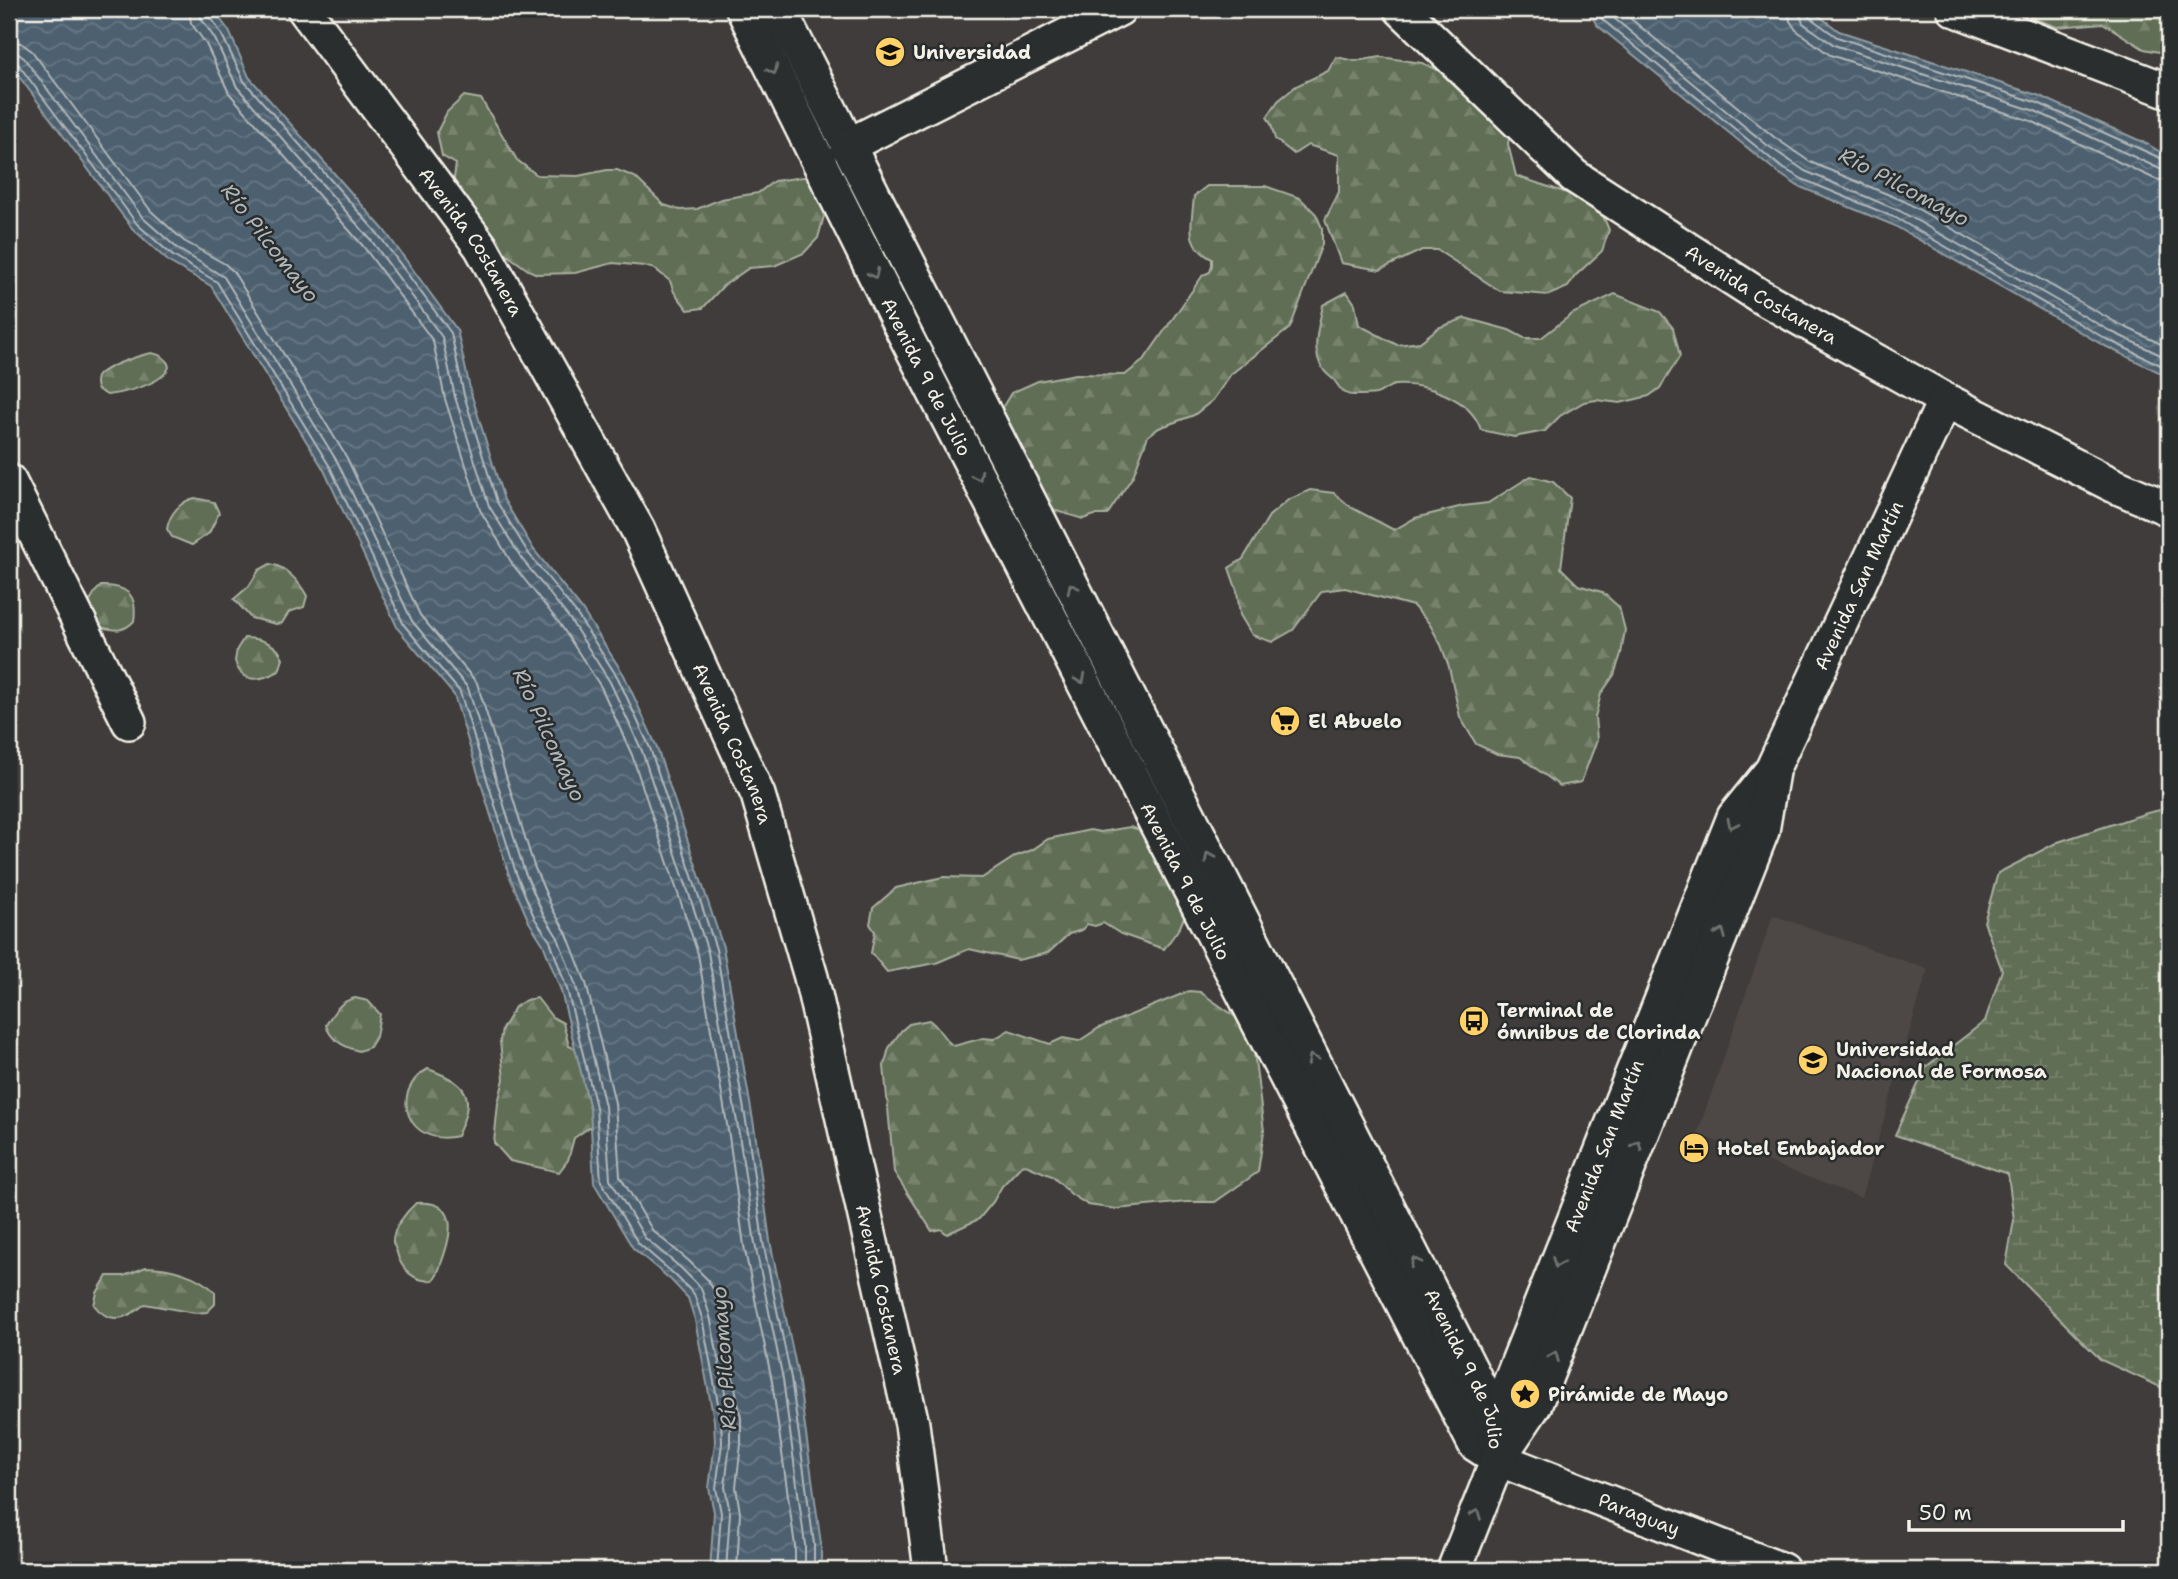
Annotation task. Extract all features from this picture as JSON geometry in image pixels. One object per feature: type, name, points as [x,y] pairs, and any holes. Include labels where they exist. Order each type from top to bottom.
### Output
[{"type":"street","name":"Avenida Costanera","points":[[304,9],[481,247],[638,530],[758,795],[811,977],[909,1410],[930,1570]]},
{"type":"street","name":"Avenida 9 de Julio","points":[[743,9],[900,325],[1154,784]]},
{"type":"street","name":"Avenida 9 de Julio","points":[[779,9],[1475,1444],[1498,1459]]},
{"type":"street","points":[[847,146],[1119,9]]},
{"type":"street","name":"Avenida Costanera","points":[[1401,9],[1574,176],[1760,296],[1945,400],[2113,485],[2169,509]]},
{"type":"street","points":[[1954,9],[2169,91]]},
{"type":"street","name":"Avenida San Martín","points":[[1454,1570],[1498,1459],[1507,1390],[1734,817],[1772,769],[1945,400]]},
{"type":"street","points":[[9,481],[129,722]]},
{"type":"street","name":"Paraguay","points":[[1498,1459],[1782,1570]]},
{"type":"shaded area","name":"Universidad Nacional de Formosa","points":[[1773,915],[1928,969],[1861,1198],[1697,1134]]},
{"type":"green space","points":[[2021,9],[2169,9],[2169,54],[2144,49],[2103,23],[2057,27],[2035,19]]},
{"type":"green space","points":[[1336,57],[1355,61],[1381,57],[1422,63],[1452,76],[1510,132],[1508,144],[1516,176],[1573,195],[1602,213],[1609,230],[1602,251],[1575,276],[1568,287],[1549,295],[1500,291],[1437,250],[1422,250],[1380,270],[1341,263],[1325,220],[1339,192],[1339,155],[1308,145],[1294,154],[1275,139],[1267,117],[1278,101],[1296,86],[1328,71]]},
{"type":"green space","points":[[464,96],[481,99],[517,160],[537,175],[578,176],[617,170],[635,177],[664,205],[680,210],[697,209],[721,199],[758,193],[774,181],[818,175],[827,205],[818,238],[804,253],[774,266],[749,268],[723,286],[703,308],[688,310],[674,292],[670,281],[655,269],[644,266],[613,263],[575,273],[537,274],[492,244],[453,185],[456,164],[442,156],[437,132],[447,112]]},
{"type":"green space","points":[[1207,186],[1265,186],[1300,198],[1316,214],[1322,228],[1322,244],[1290,328],[1231,374],[1213,400],[1194,415],[1159,428],[1148,436],[1133,476],[1107,515],[1083,519],[1043,507],[990,428],[1011,393],[1038,381],[1076,374],[1125,375],[1144,360],[1203,275],[1210,272],[1212,259],[1197,247],[1191,233],[1194,196]]},
{"type":"green space","points":[[1347,292],[1355,304],[1359,325],[1397,345],[1420,342],[1438,328],[1465,318],[1509,330],[1524,338],[1541,338],[1572,314],[1615,294],[1660,312],[1673,328],[1680,356],[1660,388],[1649,396],[1620,403],[1596,400],[1584,402],[1560,416],[1545,431],[1514,437],[1481,430],[1468,409],[1458,401],[1433,390],[1395,385],[1379,393],[1350,395],[1342,390],[1319,362],[1316,346],[1323,305]]},
{"type":"green space","points":[[152,353],[163,357],[169,367],[159,378],[142,387],[114,394],[107,395],[97,389],[97,377],[106,369]]},
{"type":"green space","points":[[1531,476],[1553,482],[1570,498],[1561,568],[1578,585],[1602,592],[1619,607],[1625,630],[1614,675],[1601,694],[1595,717],[1597,740],[1581,782],[1560,786],[1520,757],[1497,754],[1476,744],[1460,717],[1449,667],[1441,645],[1429,623],[1413,606],[1345,588],[1322,591],[1293,630],[1272,642],[1252,635],[1240,615],[1237,591],[1229,568],[1243,559],[1269,516],[1288,500],[1310,490],[1334,493],[1352,508],[1394,530],[1415,518],[1488,503]]},
{"type":"green space","points":[[195,498],[214,502],[219,513],[209,533],[192,545],[172,537],[167,529],[176,509]]},
{"type":"green space","points":[[270,564],[282,568],[292,576],[307,596],[304,607],[289,612],[282,623],[276,624],[251,618],[234,599],[249,586],[259,570]]},
{"type":"green space","points":[[101,586],[118,587],[129,593],[135,612],[134,621],[130,625],[118,630],[100,627],[88,604]]},
{"type":"green space","points":[[244,638],[262,640],[277,649],[283,659],[279,671],[253,679],[242,674],[235,661],[237,649]]},
{"type":"green space","points":[[2169,808],[2169,1391],[2101,1360],[2006,1265],[2014,1220],[2008,1174],[1895,1135],[1926,1067],[1985,1021],[2002,970],[1984,922],[1998,873],[2058,842]]},
{"type":"green space","points":[[1130,827],[1143,831],[1189,905],[1180,927],[1164,949],[1121,934],[1103,923],[1095,926],[1087,924],[1082,930],[1069,934],[1048,953],[1018,960],[969,949],[936,963],[887,972],[871,953],[875,932],[870,924],[873,908],[896,888],[943,877],[982,878],[1048,839],[1090,830],[1100,832]]},
{"type":"green space","points":[[1189,991],[1200,992],[1243,1022],[1252,1036],[1264,1131],[1258,1172],[1215,1202],[1116,1209],[1088,1205],[1052,1176],[1023,1164],[1002,1186],[979,1219],[947,1234],[941,1229],[932,1231],[894,1172],[884,1066],[889,1048],[901,1031],[909,1024],[929,1020],[954,1046],[983,1038],[994,1039],[1009,1030],[1050,1044],[1063,1038],[1079,1041],[1099,1028]]},
{"type":"green space","points":[[355,998],[368,1001],[380,1014],[376,1037],[370,1047],[359,1051],[338,1042],[326,1025],[341,1005]]},
{"type":"green space","points":[[537,998],[552,1017],[563,1023],[569,1046],[580,1051],[594,1124],[574,1138],[568,1160],[559,1172],[510,1161],[494,1143],[498,1103],[504,1079],[500,1041],[502,1029],[515,1007],[526,1000]]},
{"type":"green space","points":[[428,1069],[453,1080],[465,1093],[466,1110],[457,1136],[426,1134],[415,1126],[409,1115],[406,1103],[409,1090],[416,1079]]},
{"type":"green space","points":[[416,1203],[432,1204],[443,1209],[448,1217],[448,1239],[433,1280],[420,1279],[410,1274],[399,1259],[393,1243],[397,1226]]},
{"type":"green space","points":[[146,1267],[174,1270],[200,1281],[215,1292],[215,1304],[207,1312],[195,1313],[145,1304],[119,1318],[106,1316],[94,1305],[97,1293],[107,1276],[124,1276]]},
{"type":"water","name":"Río Pilcomayo","points":[[9,9],[213,9],[229,31],[249,77],[384,230],[457,330],[471,393],[504,500],[534,550],[581,608],[624,675],[656,745],[723,947],[755,1132],[770,1241],[798,1376],[821,1544],[821,1570],[710,1570],[714,1512],[709,1488],[715,1443],[714,1420],[695,1320],[688,1298],[633,1248],[594,1183],[590,1109],[561,991],[543,944],[529,922],[509,875],[454,695],[398,629],[324,470],[211,286],[169,262],[132,228],[9,63]]},
{"type":"water","name":"Río Pilcomayo","points":[[1587,9],[1810,9],[1839,31],[2040,96],[2145,143],[2169,157],[2169,377],[2103,345],[1893,225],[1798,186],[1777,172],[1597,25]]},
{"type":"place","name":"Universidad","points":[[890,52]]},
{"type":"place","name":"El Abuelo","points":[[1285,721]]},
{"type":"place","name":"Terminal de ómnibus de Clorinda","points":[[1474,1021]]},
{"type":"place","name":"Universidad Nacional de Formosa","points":[[1813,1060]]},
{"type":"place","name":"Hotel Embajador","points":[[1694,1148]]},
{"type":"place","name":"Pirámide de Mayo","points":[[1525,1394]]}]
